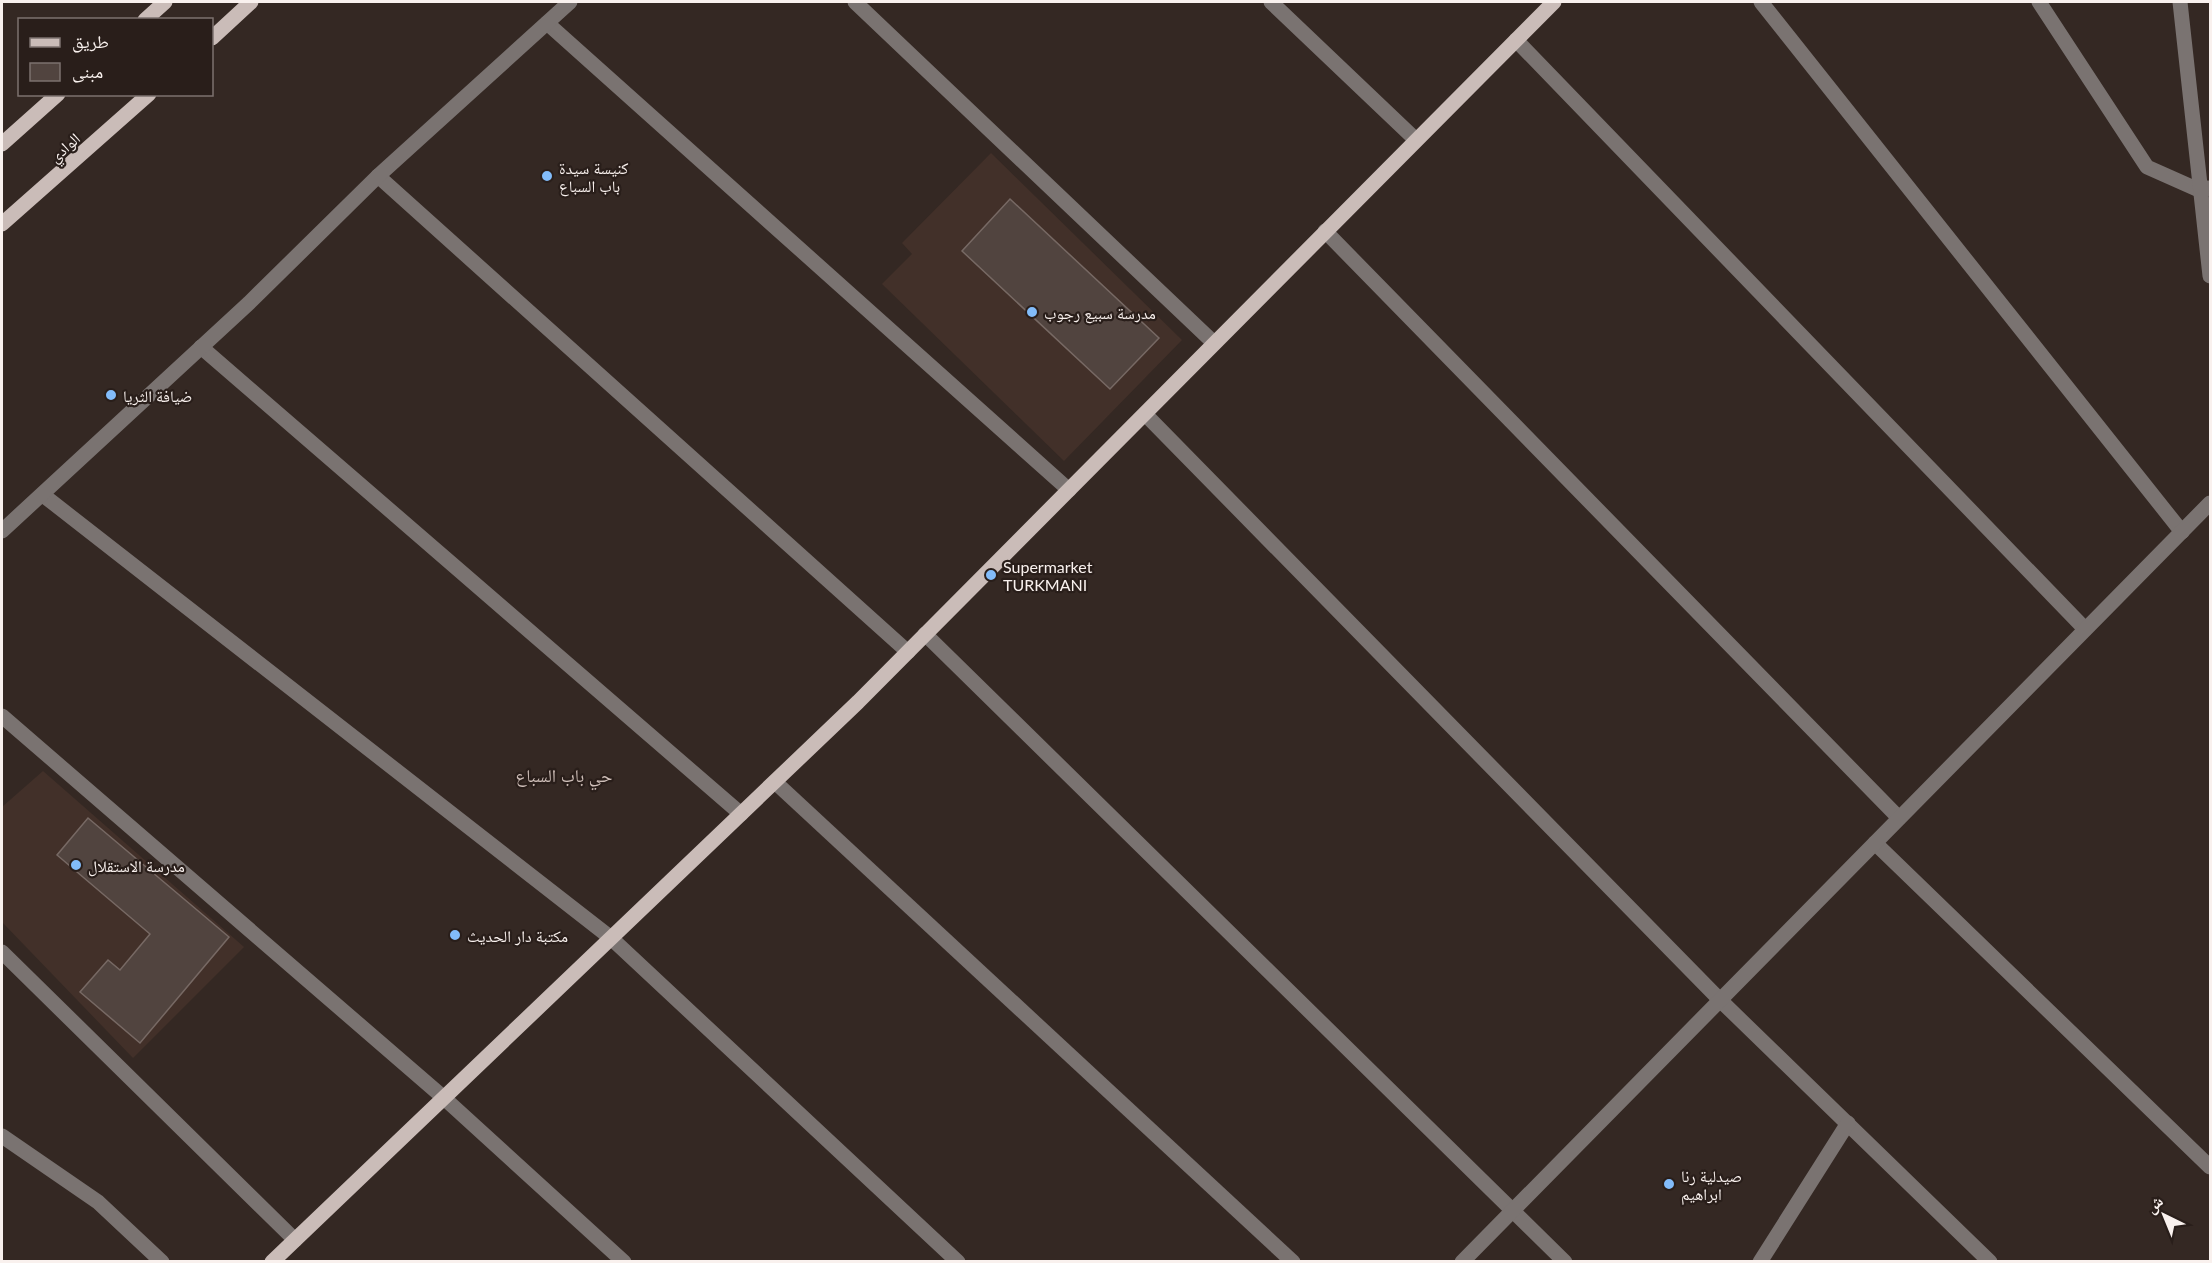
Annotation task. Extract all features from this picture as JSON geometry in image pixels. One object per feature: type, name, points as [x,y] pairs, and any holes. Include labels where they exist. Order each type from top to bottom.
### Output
[{"type":"main road","points":[[147,18],[165,2]]},
{"type":"main road","points":[[213,37],[251,2]]},
{"type":"main road","points":[[273,1261],[908,652],[1554,2]]},
{"type":"main road","points":[[2,144],[56,96]]},
{"type":"main road","name":"الوادي","points":[[2,224],[147,96]]},
{"type":"street","points":[[2,531],[201,347],[378,176],[570,2]]},
{"type":"street","points":[[855,2],[1214,343]]},
{"type":"street","points":[[1271,2],[1416,140]]},
{"type":"street","points":[[1761,2],[2182,532]]},
{"type":"street","points":[[2038,2],[2147,167],[2206,189]]},
{"type":"street","points":[[2180,2],[2206,189],[2211,276]]},
{"type":"street","points":[[547,22],[1069,490]]},
{"type":"street","points":[[1516,40],[2085,629]]},
{"type":"street","points":[[378,176],[908,652]]},
{"type":"street","points":[[1325,231],[1899,818]]},
{"type":"street","points":[[201,347],[741,814]]},
{"type":"street","points":[[1144,414],[1720,1000],[1990,1261]]},
{"type":"street","points":[[43,495],[611,938],[958,1262]]},
{"type":"street","points":[[1462,1262],[2211,503]]},
{"type":"street","points":[[925,634],[1565,1262]]},
{"type":"street","points":[[2,716],[444,1098],[624,1262]]},
{"type":"street","points":[[775,782],[1293,1262]]},
{"type":"street","points":[[1875,843],[2211,1167]]},
{"type":"street","points":[[2,952],[295,1240]]},
{"type":"street","points":[[1761,1262],[1848,1124]]},
{"type":"street","points":[[2,1136],[98,1202],[162,1262]]},
{"type":"shaded area","name":"مدرسة سبيع رجوب","points":[[991,153],[1182,340],[1064,461],[882,284],[912,254],[902,243]]},
{"type":"shaded area","name":"مدرسة الاستقلال","points":[[43,771],[244,947],[133,1058],[2,922],[2,807]]},
{"type":"building","points":[[1010,199],[1159,338],[1110,389],[962,251]]},
{"type":"building","points":[[88,818],[229,937],[140,1043],[80,992],[108,960],[120,970],[150,934],[57,855]]},
{"type":"place","name":"كنيسة سيدة باب السباع","points":[[547,176]]},
{"type":"place","name":"مدرسة سبيع رجوب","points":[[1032,312]]},
{"type":"place","name":"ضيافة الثريا","points":[[111,395]]},
{"type":"place","name":"Supermarket TURKMANI","points":[[991,575]]},
{"type":"place","name":"مدرسة الاستقلال","points":[[76,865]]},
{"type":"place","name":"مكتبة دار الحديث","points":[[455,935]]},
{"type":"place","name":"صيدلية رنا ابراهيم","points":[[1669,1184]]},
{"type":"district","name":"حي باب السباع","points":[[564,775]]}]
